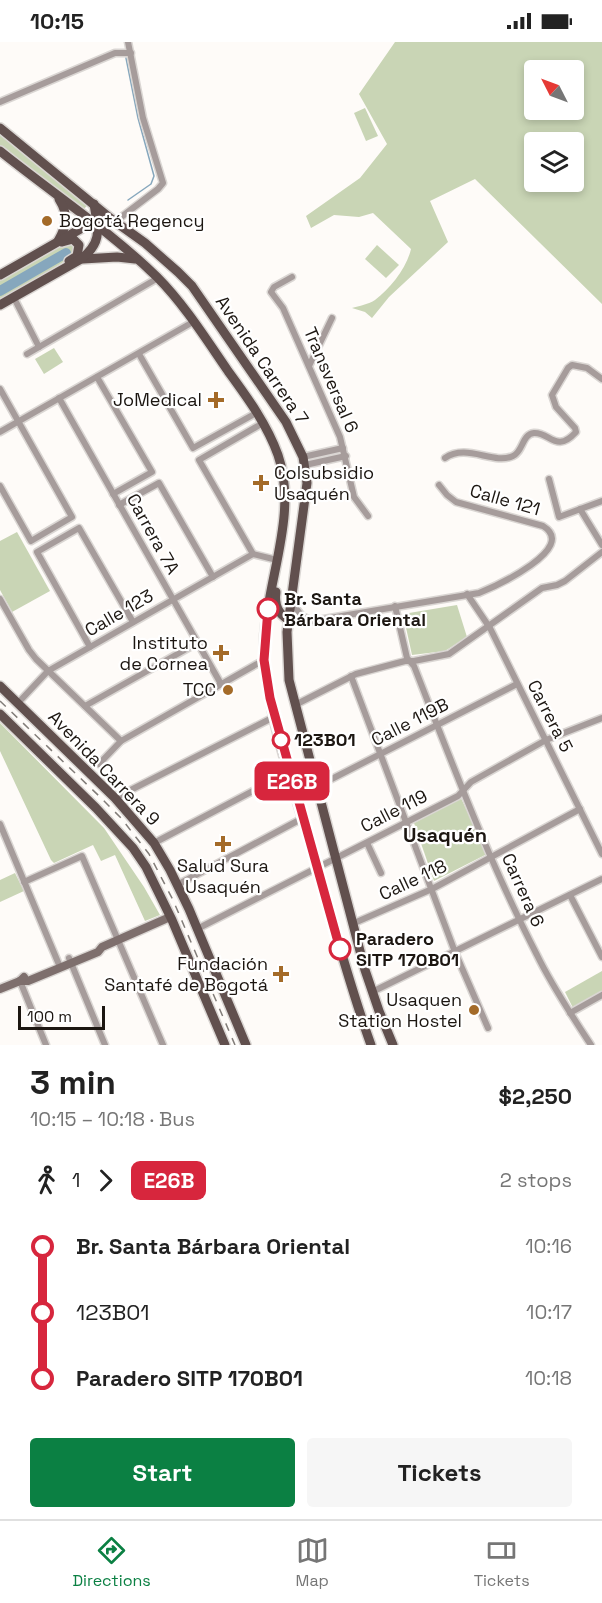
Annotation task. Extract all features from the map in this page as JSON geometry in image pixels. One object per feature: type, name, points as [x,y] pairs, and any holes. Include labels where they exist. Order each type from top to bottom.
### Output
[{"type":"main road","name":"Avenida Carrera 7","points":[[0,128],[166,261],[192,286],[281,413],[304,461],[307,483],[306,502],[291,602],[287,667],[352,924],[372,992],[393,1045]]},
{"type":"main road","name":"Avenida Carrera 7","points":[[0,151],[95,223],[158,278],[258,412],[278,455],[284,480],[285,500],[268,608],[264,660],[274,717],[289,772],[355,1000],[371,1045]]},
{"type":"main road","points":[[56,195],[66,212],[67,219],[65,230],[58,241]]},
{"type":"main road","points":[[0,305],[81,259],[95,246],[98,240],[94,204]]},
{"type":"main road","points":[[42,251],[95,223],[113,220]]},
{"type":"main road","points":[[1,271],[69,239],[76,241],[79,248],[77,256],[42,276],[25,291]]},
{"type":"main road","points":[[81,259],[117,257],[137,260]]},
{"type":"main road","points":[[279,542],[274,601],[278,610],[289,620]]},
{"type":"main road","name":"Avenida Carrera 9","points":[[0,686],[115,798],[154,843],[177,885],[246,1045]]},
{"type":"main road","name":"Avenida Carrera 9","points":[[0,714],[96,808],[133,848],[146,867],[225,1045]]},
{"type":"street","points":[[113,220],[162,186],[162,174],[143,118],[128,42]]},
{"type":"street","points":[[0,102],[116,53],[131,53]]},
{"type":"street","name":"Transversal 6","points":[[292,277],[274,287],[271,292],[283,308],[335,424],[344,448],[354,497],[368,516]]},
{"type":"street","points":[[27,354],[158,278]]},
{"type":"street","points":[[14,298],[39,347]]},
{"type":"street","points":[[309,366],[332,318]]},
{"type":"street","points":[[0,432],[193,322]]},
{"type":"street","points":[[140,354],[194,448],[258,412]]},
{"type":"street","points":[[445,458],[458,452],[503,458],[513,456],[527,436],[536,433],[557,441],[570,439],[576,432],[575,428],[556,407],[552,395],[572,365],[587,368],[602,379]]},
{"type":"street","points":[[97,377],[152,472],[113,494]]},
{"type":"street","points":[[0,389],[72,517],[31,541],[0,486]]},
{"type":"street","name":"Carrera 7A","points":[[59,398],[221,684]]},
{"type":"street","points":[[263,423],[199,460],[253,554],[277,560]]},
{"type":"street","points":[[304,461],[344,448]]},
{"type":"street","points":[[304,461],[346,456]]},
{"type":"street","points":[[549,479],[559,517],[602,501]]},
{"type":"street","points":[[119,505],[159,483],[213,577]]},
{"type":"street","name":"Calle 121","points":[[289,620],[298,623],[314,621],[479,593],[498,585],[525,568],[547,550],[553,537],[543,526],[456,502],[439,485]]},
{"type":"street","points":[[580,509],[602,545]]},
{"type":"street","points":[[90,647],[37,552],[79,528],[133,622]]},
{"type":"street","points":[[295,705],[351,676],[449,654],[542,588],[565,581],[602,552]]},
{"type":"street","name":"Calle 123","points":[[18,703],[48,671],[253,554]]},
{"type":"street","name":"Carrera 5","points":[[467,594],[488,625],[602,854]]},
{"type":"street","points":[[0,599],[29,650],[121,741]]},
{"type":"street","points":[[291,602],[302,616],[314,621]]},
{"type":"street","name":"Carrera 6","points":[[395,606],[407,657],[519,920],[570,1013],[591,1045]]},
{"type":"street","points":[[85,706],[197,643]]},
{"type":"street","points":[[99,764],[121,741],[264,660]]},
{"type":"street","points":[[351,676],[455,952],[488,1028]]},
{"type":"street","name":"Calle 119B","points":[[316,787],[517,684]]},
{"type":"street","points":[[115,798],[274,717]]},
{"type":"street","name":"Calle 119","points":[[197,929],[458,796],[471,782],[546,740],[602,718]]},
{"type":"street","points":[[154,843],[289,772]]},
{"type":"street","name":"Calle 118","points":[[352,924],[432,890],[580,809]]},
{"type":"street","points":[[177,885],[303,818]]},
{"type":"street","points":[[0,825],[59,965]]},
{"type":"street","points":[[367,843],[381,873]]},
{"type":"street","points":[[24,882],[82,856],[163,1045]]},
{"type":"street","points":[[372,992],[602,879]]},
{"type":"street","points":[[570,895],[602,957]]},
{"type":"street","points":[[0,989],[26,976],[70,961],[95,948],[151,927],[154,923],[171,919]]},
{"type":"street","points":[[70,961],[105,1045]]},
{"type":"street","points":[[20,981],[45,1045]]},
{"type":"street","points":[[570,1013],[602,995]]},
{"type":"green space","points":[[395,42],[602,42],[602,304],[475,179],[430,201],[448,242],[389,297],[372,318],[365,312],[352,308],[373,301],[387,290],[398,277],[411,249],[373,213],[359,217],[334,215],[311,228],[306,216],[360,178],[387,144],[359,94]]},
{"type":"green space","points":[[365,108],[378,136],[366,141],[354,113]]},
{"type":"green space","points":[[0,133],[87,205],[83,211],[0,146]]},
{"type":"green space","points":[[73,242],[77,247],[73,256],[0,302],[0,278],[56,246]]},
{"type":"green space","points":[[377,245],[399,265],[386,278],[365,259]]},
{"type":"green space","points":[[54,348],[63,362],[44,374],[35,359]]},
{"type":"green space","points":[[17,532],[50,591],[12,612],[0,590],[0,541]]},
{"type":"green space","points":[[457,605],[467,637],[445,651],[412,655],[403,614]]},
{"type":"green space","points":[[0,723],[104,828],[160,915],[145,921],[115,855],[101,861],[93,845],[54,863],[51,860],[0,751]]},
{"type":"green space","points":[[461,798],[487,854],[434,881],[414,823]]},
{"type":"green space","points":[[15,873],[24,891],[0,902],[0,880]]},
{"type":"green space","points":[[602,971],[602,992],[573,1008],[565,992]]},
{"type":"waterway","points":[[126,58],[138,118],[154,176],[151,184],[128,200]]},
{"type":"waterway","points":[[0,291],[66,253]]},
{"type":"railway","points":[[0,701],[121,818],[149,854],[173,900],[235,1045]]},
{"type":"bus line","name":"E26B","points":[[268,609],[264,660],[274,717],[340,949]]},
{"type":"place","name":"Bogotá Regency","points":[[47,221]]},
{"type":"place","name":"JoMedical","points":[[216,400]]},
{"type":"place","name":"Colsubsidio Usaquén","points":[[261,483]]},
{"type":"place","name":"Br. Santa Bárbara Oriental","points":[[268,609]]},
{"type":"place","name":"Instituto de Cornea","points":[[221,653]]},
{"type":"place","name":"TCC","points":[[228,690]]},
{"type":"place","name":"123B01","points":[[281,740]]},
{"type":"place","name":"Salud Sura Usaquén","points":[[223,844]]},
{"type":"place","name":"Paradero SITP 170B01","points":[[340,949]]},
{"type":"place","name":"Fundación Santafé de Bogotá","points":[[281,974]]},
{"type":"place","name":"Usaquen Station Hostel","points":[[474,1010]]},
{"type":"district","name":"Usaquén","points":[[445,835]]}]
